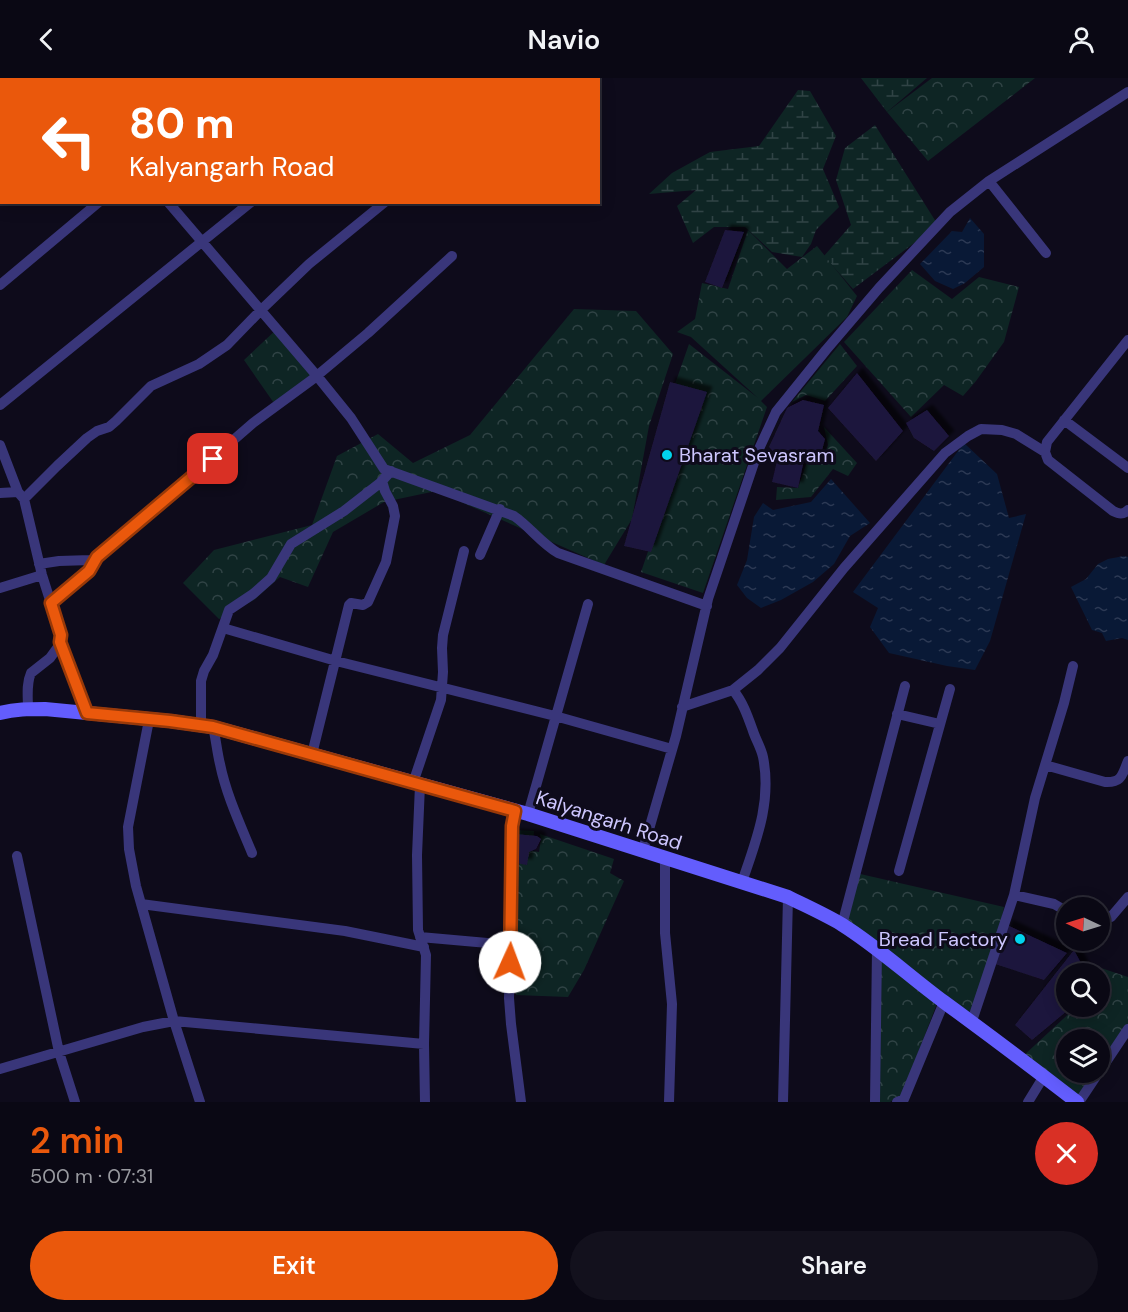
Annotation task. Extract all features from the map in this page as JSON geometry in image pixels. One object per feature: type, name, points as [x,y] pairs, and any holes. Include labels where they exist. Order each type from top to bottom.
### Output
[{"type":"main road","name":"Kalyangarh Road","points":[[0,713],[28,709],[207,726],[522,813],[788,897],[842,925],[877,949],[1078,1102]]},
{"type":"street","points":[[643,850],[672,749],[707,606],[754,461],[776,412],[879,288],[950,212],[989,181],[1126,97]]},
{"type":"street","points":[[989,181],[1046,253]]},
{"type":"street","points":[[0,285],[97,204]]},
{"type":"street","points":[[170,204],[351,418],[384,469],[500,509],[524,522],[545,544],[558,553],[707,606]]},
{"type":"street","points":[[0,405],[249,204]]},
{"type":"street","points":[[0,493],[21,496],[87,438],[109,427],[151,386],[200,364],[228,345],[309,264],[383,204]]},
{"type":"street","points":[[39,564],[91,560],[97,557],[253,423],[317,376],[368,333],[452,256]]},
{"type":"street","points":[[1127,513],[1119,514],[1113,511],[1048,460],[1045,452],[1047,442],[1128,340]]},
{"type":"street","points":[[1065,420],[1128,468]]},
{"type":"street","points":[[682,707],[733,690],[758,670],[780,648],[844,568],[945,453],[968,436],[981,429],[1002,430],[1016,434],[1045,452]]},
{"type":"street","points":[[0,445],[21,496],[61,635],[60,642],[50,658],[29,676],[28,709]]},
{"type":"street","points":[[252,853],[235,812],[207,726],[201,681],[204,671],[213,655],[229,610],[253,594],[271,578],[291,544],[344,511],[391,471]]},
{"type":"street","points":[[312,754],[349,605],[354,602],[363,605],[368,602],[386,561],[395,516],[382,481]]},
{"type":"street","points":[[480,555],[500,509]]},
{"type":"street","points":[[425,1102],[426,955],[418,930],[416,784],[441,700],[443,635],[464,550]]},
{"type":"street","points":[[51,603],[89,571],[97,557]]},
{"type":"street","points":[[0,588],[42,575]]},
{"type":"street","points":[[521,1102],[509,998],[512,826],[522,813],[555,716],[588,604]]},
{"type":"street","points":[[223,628],[336,661],[555,716],[672,749]]},
{"type":"street","points":[[60,642],[87,713]]},
{"type":"street","points":[[972,1021],[1014,895],[1035,798],[1073,666]]},
{"type":"street","points":[[842,925],[905,686]]},
{"type":"street","points":[[899,871],[950,689]]},
{"type":"street","points":[[733,690],[746,712],[762,755],[766,780],[765,807],[757,840],[742,882]]},
{"type":"street","points":[[897,714],[940,724]]},
{"type":"street","points":[[149,720],[128,827],[129,849],[141,904],[200,1102]]},
{"type":"street","points":[[1045,765],[1112,782],[1121,777],[1128,761]]},
{"type":"street","points":[[17,856],[59,1052],[75,1102]]},
{"type":"street","points":[[665,859],[665,933],[672,1004],[669,1102]]},
{"type":"street","points":[[1014,895],[1056,905]]},
{"type":"street","points":[[783,1102],[788,897]]},
{"type":"street","points":[[1110,917],[1126,903]]},
{"type":"street","points":[[141,904],[422,942],[511,945]]},
{"type":"street","points":[[875,1102],[877,949]]},
{"type":"street","points":[[897,1102],[904,1098],[944,1002]]},
{"type":"street","points":[[0,1069],[143,1027],[174,1021],[424,1044]]},
{"type":"street","points":[[1110,1056],[1128,1029]]},
{"type":"street","points":[[1028,1102],[1044,1076]]},
{"type":"street","points":[[1078,1102],[1091,1083]]},
{"type":"green space","points":[[861,78],[927,78],[887,112]]},
{"type":"green space","points":[[932,78],[1035,78],[928,161],[887,112]]},
{"type":"green space","points":[[798,90],[810,91],[836,136],[823,169],[839,207],[816,230],[811,244],[802,257],[772,252],[745,227],[714,227],[693,243],[677,206],[696,190],[649,194],[672,173],[710,152],[759,146]]},
{"type":"green space","points":[[875,125],[938,225],[853,289],[824,256],[851,225],[836,180],[845,148]]},
{"type":"green space","points":[[748,230],[787,269],[817,246],[857,296],[847,317],[761,401],[767,407],[703,593],[641,572],[702,393],[675,384],[689,344],[758,398],[691,337],[677,332],[695,319],[702,283],[728,289]]},
{"type":"green space","points":[[912,270],[952,299],[979,277],[1019,287],[1004,342],[976,381],[963,396],[944,385],[911,417],[844,342]]},
{"type":"green space","points":[[574,309],[636,311],[673,354],[649,426],[632,519],[604,565],[436,491],[384,502],[333,532],[308,587],[280,577],[254,600],[219,619],[183,583],[214,550],[312,525],[337,456],[378,434],[413,463],[470,435]]},
{"type":"green space","points":[[277,329],[317,376],[276,406],[244,360]]},
{"type":"green space","points":[[840,344],[857,366],[825,401],[806,395],[792,402]]},
{"type":"green space","points":[[824,427],[857,463],[848,476],[833,469],[811,497],[776,500],[777,487],[798,488],[809,456],[822,462],[828,445]]},
{"type":"green space","points":[[513,830],[534,831],[532,851],[539,852],[540,834],[614,859],[610,873],[624,881],[584,970],[568,997],[516,995],[518,920]]},
{"type":"green space","points":[[856,873],[1004,907],[994,955],[972,1021],[939,998],[902,1095],[890,1102],[879,1102],[881,953],[842,925]]},
{"type":"green space","points":[[1110,971],[1128,977],[1128,1027],[1110,1060],[1110,1029],[1056,1029],[1056,1083],[1094,1083],[1079,1102],[1021,1058],[1065,1017],[1110,1017]]},
{"type":"water","points":[[970,218],[984,234],[984,267],[965,283],[953,289],[935,281],[920,264],[952,231],[962,232]]},
{"type":"water","points":[[964,443],[997,474],[1009,518],[1026,514],[990,641],[975,670],[889,653],[870,627],[878,608],[853,592]]},
{"type":"water","points":[[831,479],[870,523],[850,536],[834,564],[813,582],[761,608],[747,598],[737,585],[747,560],[754,517],[763,503],[773,510],[811,502]]},
{"type":"water","points":[[1128,557],[1128,640],[1122,638],[1106,641],[1102,633],[1092,630],[1071,587],[1086,579],[1098,564],[1108,559]]},
{"type":"building","points":[[725,230],[744,232],[722,288],[705,282]]},
{"type":"building","points":[[857,373],[903,431],[876,461],[828,408]]},
{"type":"building","name":"Bharat Sevasram","points":[[670,382],[707,392],[651,552],[624,546]]},
{"type":"building","points":[[803,400],[824,405],[818,431],[825,439],[820,458],[805,455],[798,488],[772,482],[778,457],[769,447],[787,408]]},
{"type":"building","points":[[927,410],[949,436],[934,451],[914,438],[906,423]]},
{"type":"building","points":[[514,834],[537,836],[541,839],[536,849],[529,852],[527,865],[516,863],[517,850],[513,848]]},
{"type":"building","name":"Bread Factory","points":[[1007,925],[1056,948],[1056,951],[1067,953],[1056,963],[1044,980],[995,964]]},
{"type":"building","name":"Bread Factory","points":[[1075,951],[1081,963],[1064,963]]},
{"type":"building","name":"Bread Factory","points":[[1056,973],[1056,1017],[1060,1017],[1032,1040],[1015,1025]]},
{"type":"place","name":"Bharat Sevasram","points":[[667,455]]},
{"type":"place","name":"Bread Factory","points":[[1020,939]]},
{"type":"route","points":[[213,459],[97,557],[89,571],[51,603],[61,635],[60,642],[87,713],[213,727],[515,811],[512,826],[510,962]]}]
